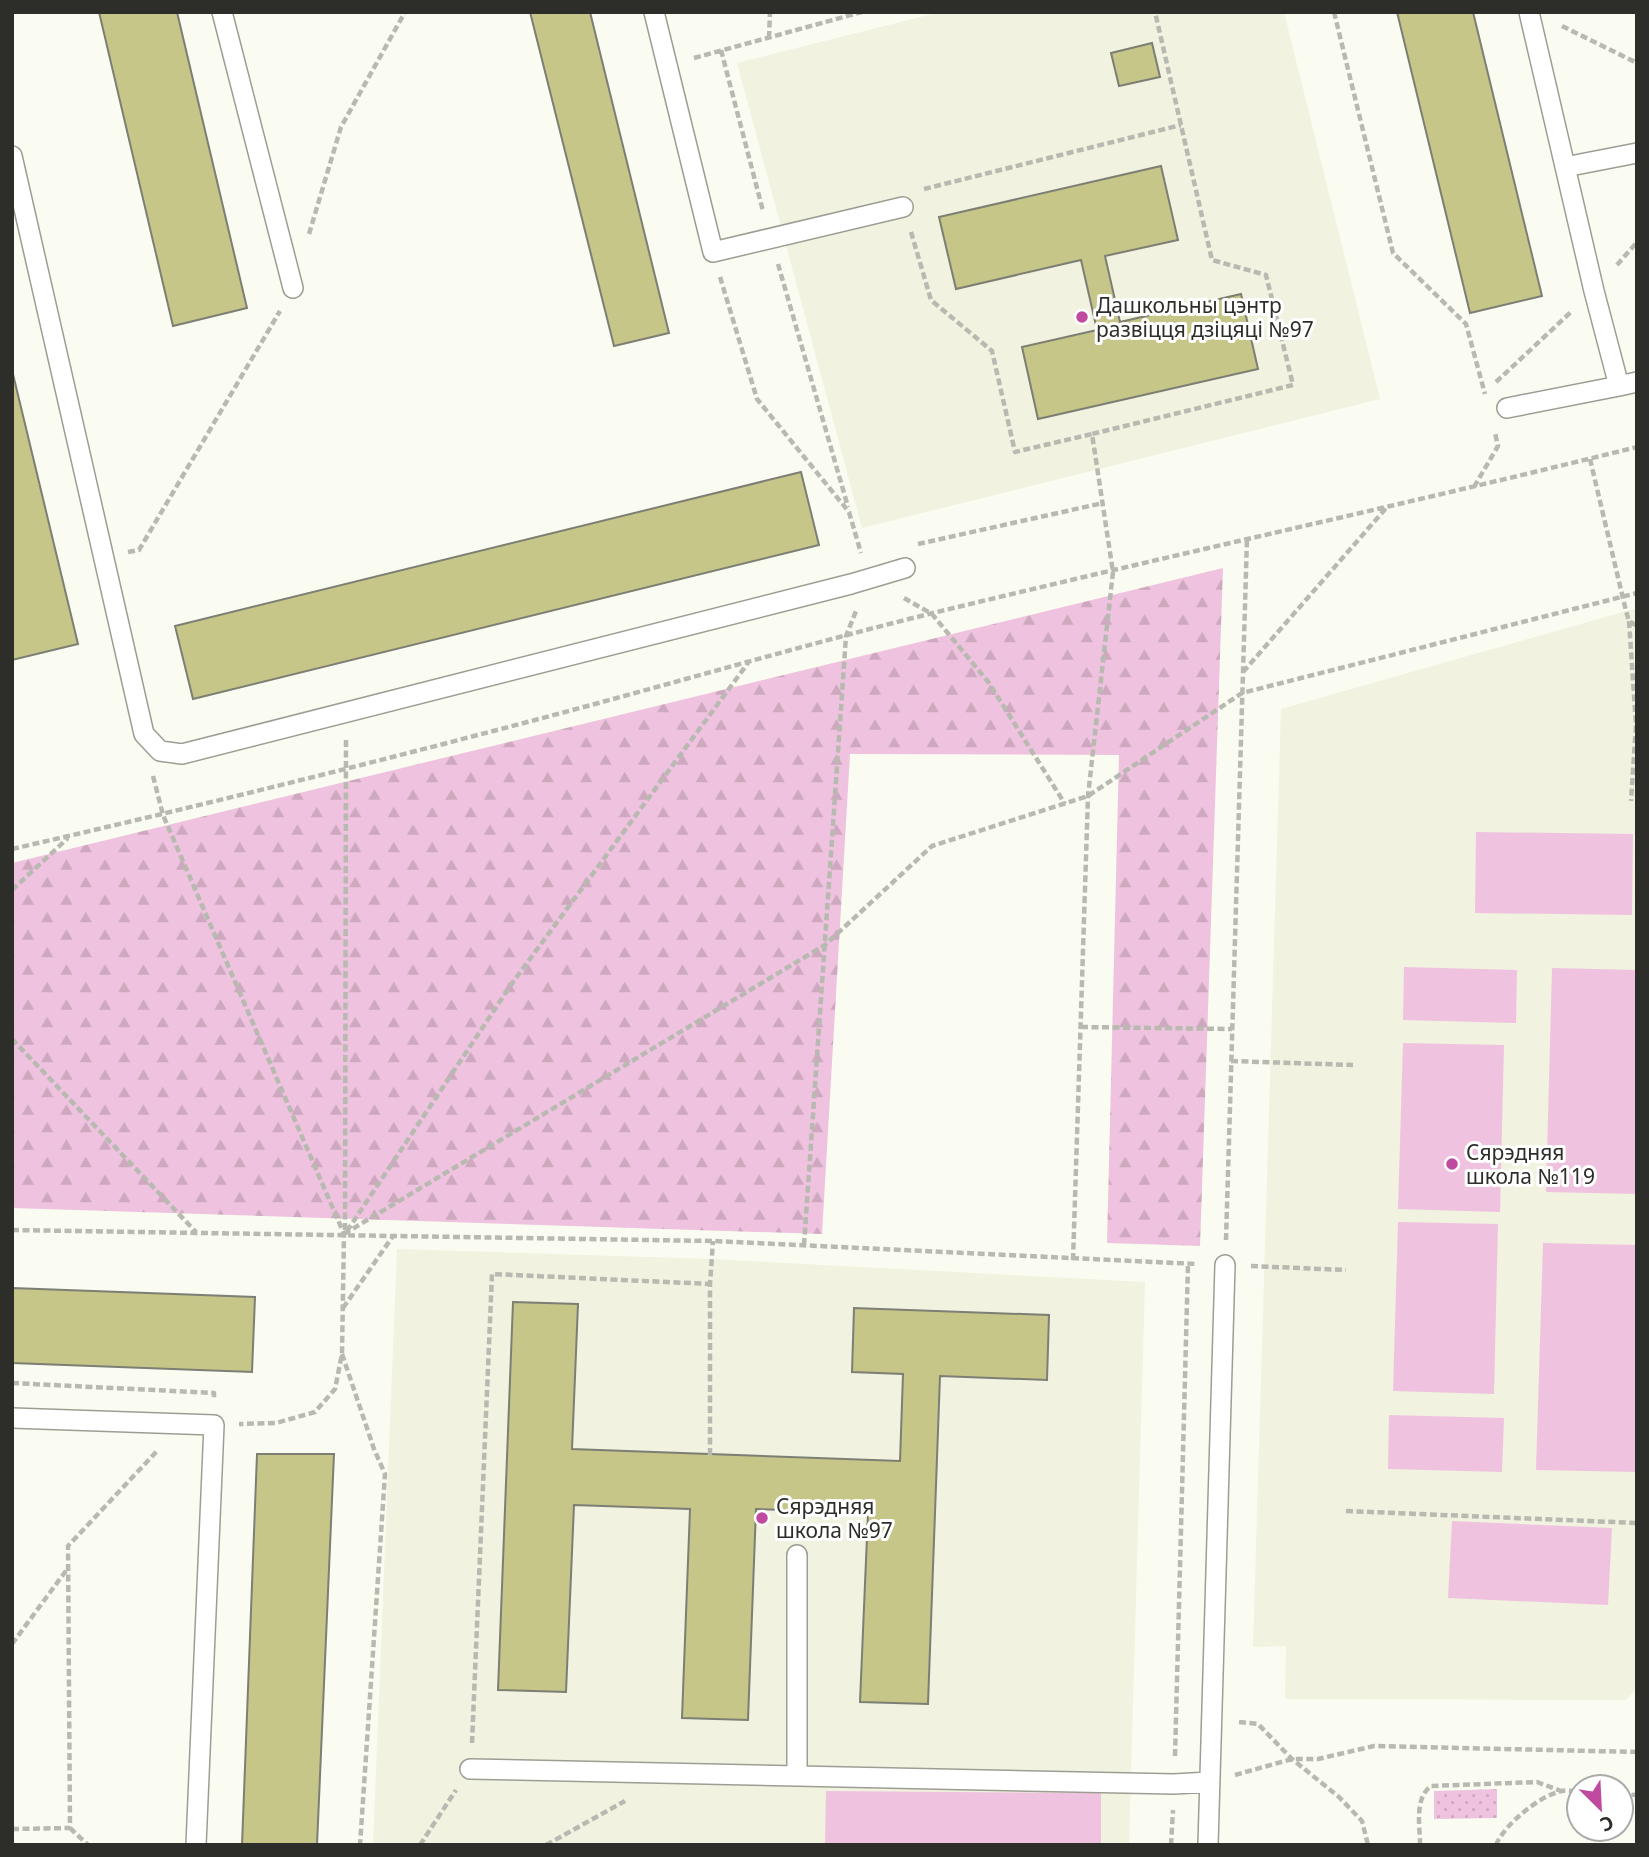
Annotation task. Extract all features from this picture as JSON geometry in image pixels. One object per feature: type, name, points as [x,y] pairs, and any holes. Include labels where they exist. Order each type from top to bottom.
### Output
[{"type":"lane","points":[[222,12],[293,288]]},
{"type":"lane","points":[[654,12],[713,252],[903,207]]},
{"type":"lane","points":[[1498,407],[1628,384],[1594,291],[1529,12]]},
{"type":"lane","points":[[1565,167],[1637,153]]},
{"type":"lane","points":[[12,156],[144,734],[160,751],[181,754],[905,568]]},
{"type":"lane","points":[[1208,1845],[1225,1265]]},
{"type":"lane","points":[[12,1418],[214,1425],[196,1845]]},
{"type":"lane","points":[[797,1555],[797,1776]]},
{"type":"lane","points":[[470,1769],[1174,1784],[1209,1782]]},
{"type":"path","points":[[769,38],[770,12]]},
{"type":"path","points":[[667,65],[862,12]]},
{"type":"path","points":[[1155,12],[1181,125],[1212,260],[1266,275],[1293,385],[1015,452],[992,352],[930,300],[903,207],[916,191],[1181,125]]},
{"type":"path","points":[[1334,12],[1393,253],[1466,324],[1484,393],[1498,407]]},
{"type":"path","points":[[1556,23],[1637,63]]},
{"type":"path","points":[[721,50],[770,238],[862,557]]},
{"type":"path","points":[[1484,393],[1594,291],[1637,242]]},
{"type":"path","points":[[713,252],[757,399],[849,512]]},
{"type":"path","points":[[1473,488],[1498,446],[1495,432]]},
{"type":"path","points":[[1073,1260],[1088,796],[1113,572],[1092,434]]},
{"type":"path","points":[[12,849],[163,815],[347,768],[932,614],[1637,447]]},
{"type":"path","points":[[1590,459],[1629,621],[1636,725],[1631,801]]},
{"type":"path","points":[[916,545],[1103,503]]},
{"type":"path","points":[[1243,673],[1388,507]]},
{"type":"path","points":[[1225,1265],[1247,539]]},
{"type":"path","points":[[869,579],[932,614],[989,683],[1065,804]]},
{"type":"path","points":[[344,1234],[825,945],[932,846],[1088,796],[1242,693],[1637,593]]},
{"type":"path","points":[[1629,621],[1637,626]]},
{"type":"path","points":[[804,1245],[846,636]]},
{"type":"path","points":[[344,1234],[513,982],[748,663]]},
{"type":"path","points":[[12,1383],[214,1393],[214,1425],[276,1423],[315,1412],[335,1389],[342,1354],[343,1309],[346,713]]},
{"type":"path","points":[[144,734],[163,815],[344,1234]]},
{"type":"path","points":[[12,890],[69,836]]},
{"type":"path","points":[[1081,1027],[1232,1028]]},
{"type":"path","points":[[12,1038],[196,1233]]},
{"type":"path","points":[[1231,1062],[1353,1065]]},
{"type":"path","points":[[12,1230],[713,1241],[1073,1260],[1346,1270]]},
{"type":"path","points":[[343,1309],[393,1236]]},
{"type":"path","points":[[710,1455],[710,1284],[713,1241]]},
{"type":"path","points":[[1171,1845],[1188,1264]]},
{"type":"path","points":[[420,1845],[470,1769],[492,1274],[710,1284]]},
{"type":"path","points":[[342,1354],[385,1474],[360,1845]]},
{"type":"path","points":[[70,1828],[68,1546],[183,1424]]},
{"type":"path","points":[[1346,1511],[1637,1523]]},
{"type":"path","points":[[12,1644],[69,1567]]},
{"type":"path","points":[[1176,1718],[1258,1724],[1292,1759],[1339,1797],[1362,1821],[1368,1845]]},
{"type":"path","points":[[1209,1782],[1292,1759],[1318,1759],[1374,1746],[1637,1752]]},
{"type":"path","points":[[1420,1845],[1420,1800],[1423,1792],[1431,1786],[1537,1782],[1565,1791]]},
{"type":"path","points":[[1496,1845],[1501,1833],[1523,1813],[1561,1791]]},
{"type":"path","points":[[12,1829],[70,1828],[88,1845]]},
{"type":"shaded area","name":"Дашкольны цэнтр развіцця дзіцяці №97","points":[[940,12],[1284,12],[1380,399],[862,528],[737,63]]},
{"type":"shaded area","name":"Сярэдняя школа №119","points":[[1637,608],[1637,1687],[1626,1700],[1285,1699],[1286,1646],[1253,1647],[1281,709]]},
{"type":"shaded area","name":"Сярэдняя школа №97","points":[[397,1249],[712,1259],[1145,1282],[1129,1845],[373,1845]]},
{"type":"green space","points":[[1223,568],[1200,1246],[1107,1243],[1119,755],[850,754],[822,1234],[12,1208],[12,863]]},
{"type":"green space","points":[[1476,832],[1633,834],[1632,915],[1475,913]]},
{"type":"green space","points":[[1404,967],[1517,970],[1516,1023],[1403,1020]]},
{"type":"green space","points":[[1552,968],[1637,970],[1637,1194],[1546,1192]]},
{"type":"green space","points":[[1403,1043],[1504,1045],[1500,1212],[1398,1209]]},
{"type":"green space","points":[[1398,1222],[1498,1224],[1494,1394],[1393,1391]]},
{"type":"green space","points":[[1543,1243],[1637,1245],[1637,1472],[1536,1470]]},
{"type":"green space","points":[[1389,1415],[1504,1418],[1502,1472],[1388,1469]]},
{"type":"green space","points":[[1452,1521],[1612,1528],[1608,1605],[1448,1598]]},
{"type":"green space","points":[[1497,1789],[1497,1818],[1434,1819],[1434,1791]]},
{"type":"green space","points":[[826,1791],[1101,1793],[1101,1845],[825,1845]]},
{"type":"building","points":[[99,12],[177,12],[247,308],[173,326]]},
{"type":"building","points":[[530,12],[590,12],[669,333],[614,346]]},
{"type":"building","points":[[1397,12],[1473,12],[1542,296],[1470,313]]},
{"type":"building","points":[[1152,43],[1160,77],[1119,86],[1111,53]]},
{"type":"building","points":[[1161,166],[1178,240],[1105,256],[1120,322],[1241,294],[1258,369],[1038,419],[1022,347],[1097,330],[1081,260],[956,289],[939,217]]},
{"type":"building","points":[[12,370],[78,644],[12,660]]},
{"type":"building","points":[[801,472],[819,545],[193,699],[175,626]]},
{"type":"building","points":[[12,1288],[255,1297],[252,1372],[12,1363]]},
{"type":"building","points":[[513,1302],[578,1304],[572,1449],[900,1461],[903,1374],[852,1372],[854,1308],[1049,1315],[1047,1380],[940,1376],[928,1704],[860,1702],[868,1513],[756,1509],[748,1720],[682,1718],[690,1509],[574,1505],[566,1692],[498,1690]]},
{"type":"building","points":[[257,1454],[334,1454],[317,1845],[242,1845]]},
{"type":"place","name":"Дашкольны цэнтр развіцця дзіцяці №97","points":[[1082,317]]},
{"type":"place","name":"Сярэдняя школа №119","points":[[1452,1164]]},
{"type":"place","name":"Сярэдняя школа №97","points":[[762,1518]]}]
